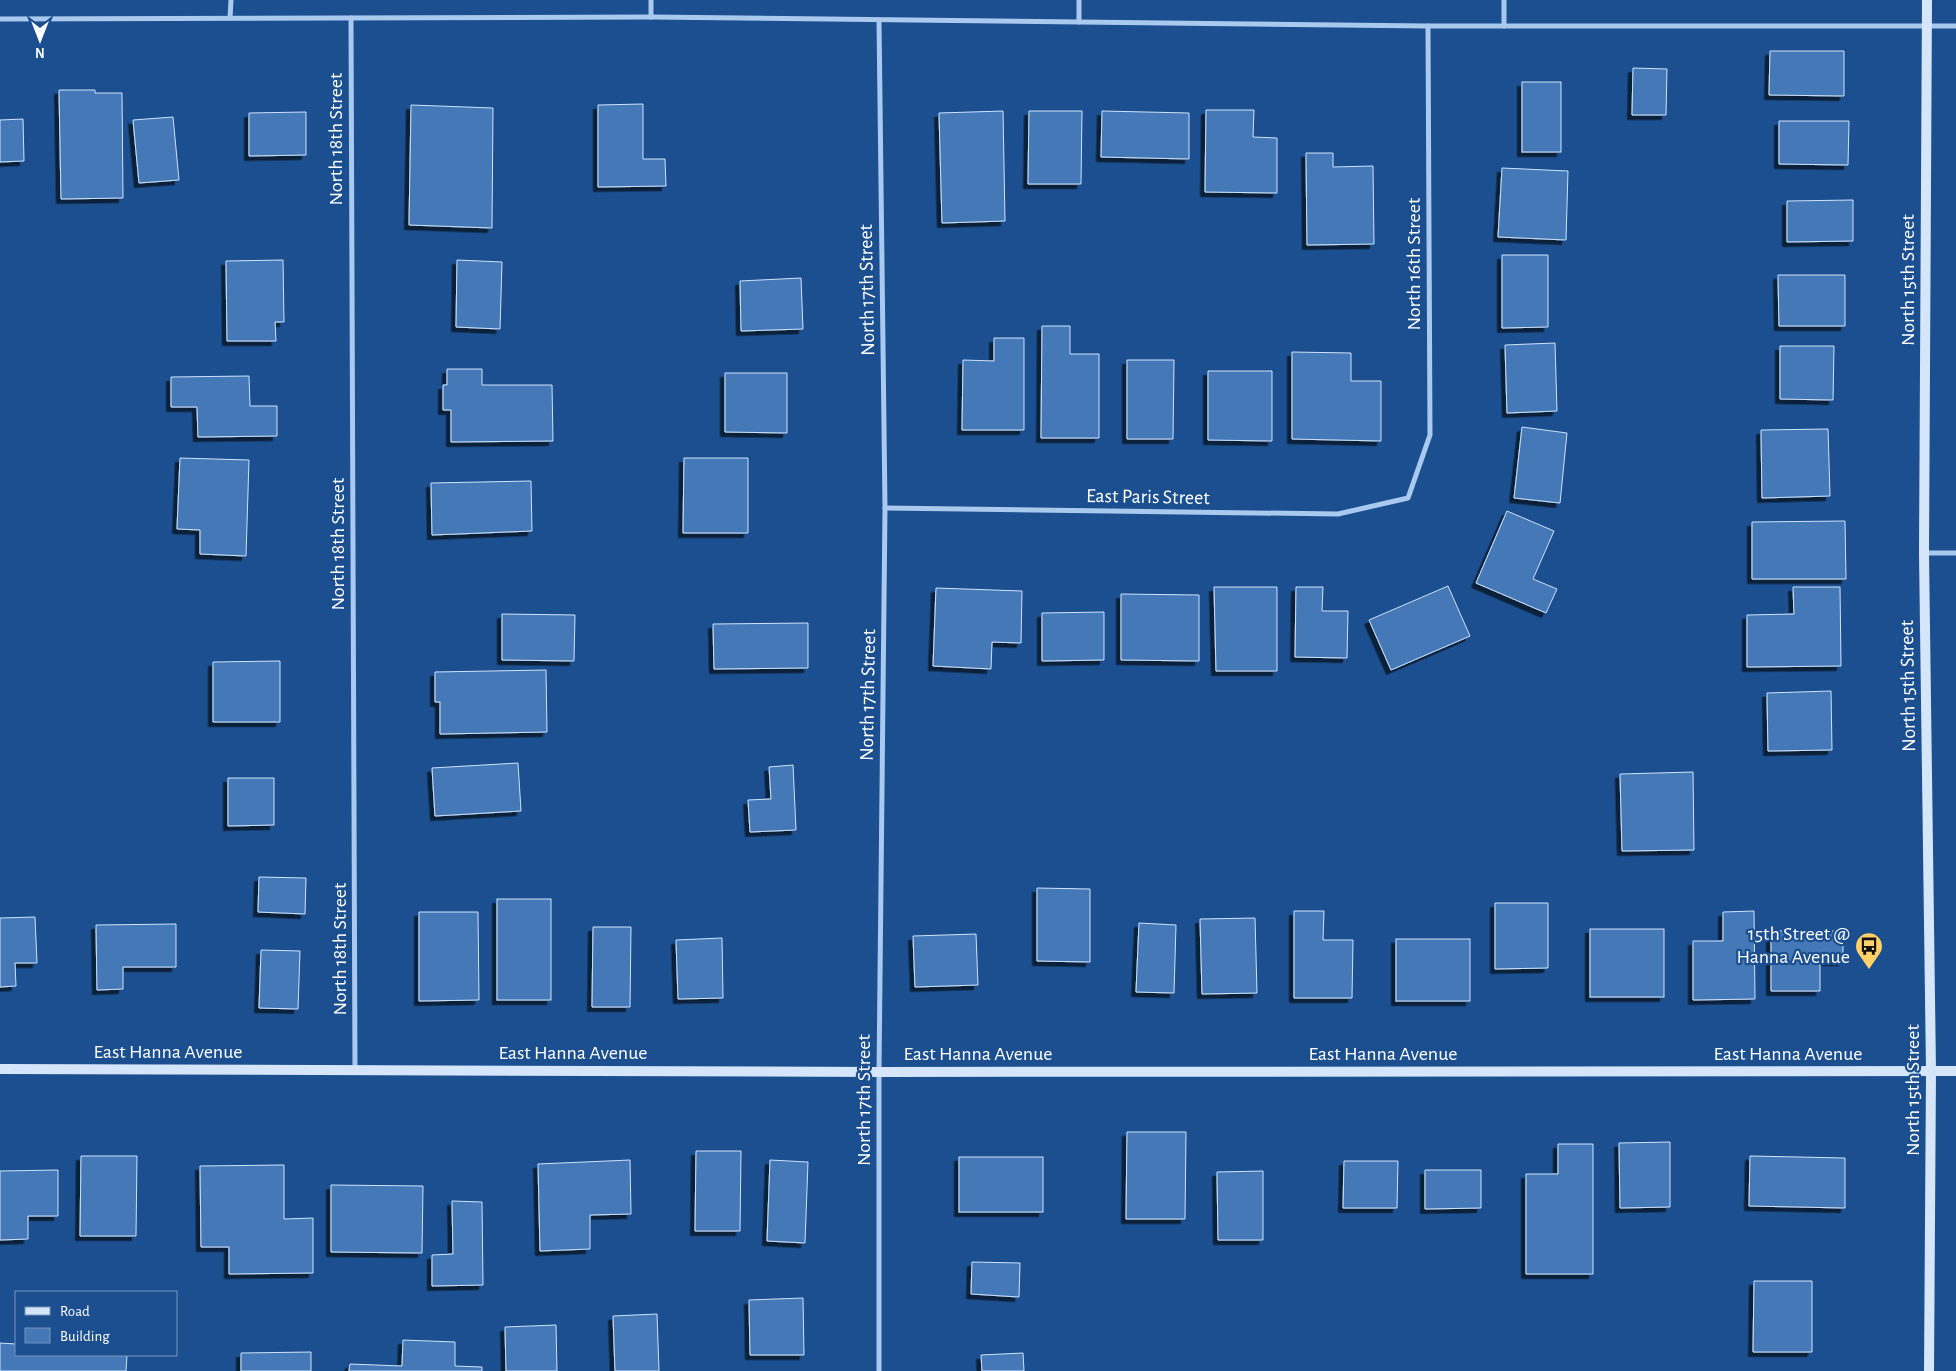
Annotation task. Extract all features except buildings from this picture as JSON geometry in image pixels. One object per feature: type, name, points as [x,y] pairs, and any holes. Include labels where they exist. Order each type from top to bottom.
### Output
[{"type":"street","points":[[230,18],[231,0]]},
{"type":"street","points":[[650,17],[651,0]]},
{"type":"street","points":[[1079,0],[1079,22]]},
{"type":"street","points":[[1504,0],[1504,26]]},
{"type":"street","name":"North 15th Street","points":[[1927,0],[1924,553],[1931,1072],[1928,1371]]},
{"type":"street","points":[[0,19],[650,17],[1428,26],[1956,26]]},
{"type":"street","name":"North 18th Street","points":[[351,18],[355,1070]]},
{"type":"street","name":"North 17th Street","points":[[879,1371],[879,1072],[885,508],[880,20]]},
{"type":"street","name":"North 16th Street","points":[[1408,498],[1430,436],[1428,26]]},
{"type":"street","name":"East Paris Street","points":[[885,508],[1338,514],[1408,498]]},
{"type":"street","points":[[1924,553],[1956,553]]},
{"type":"street","name":"East Hanna Avenue","points":[[0,1069],[879,1072],[1956,1071]]},
{"type":"place","name":"15th Street @ Hanna Avenue","points":[[1869,970]]}]
